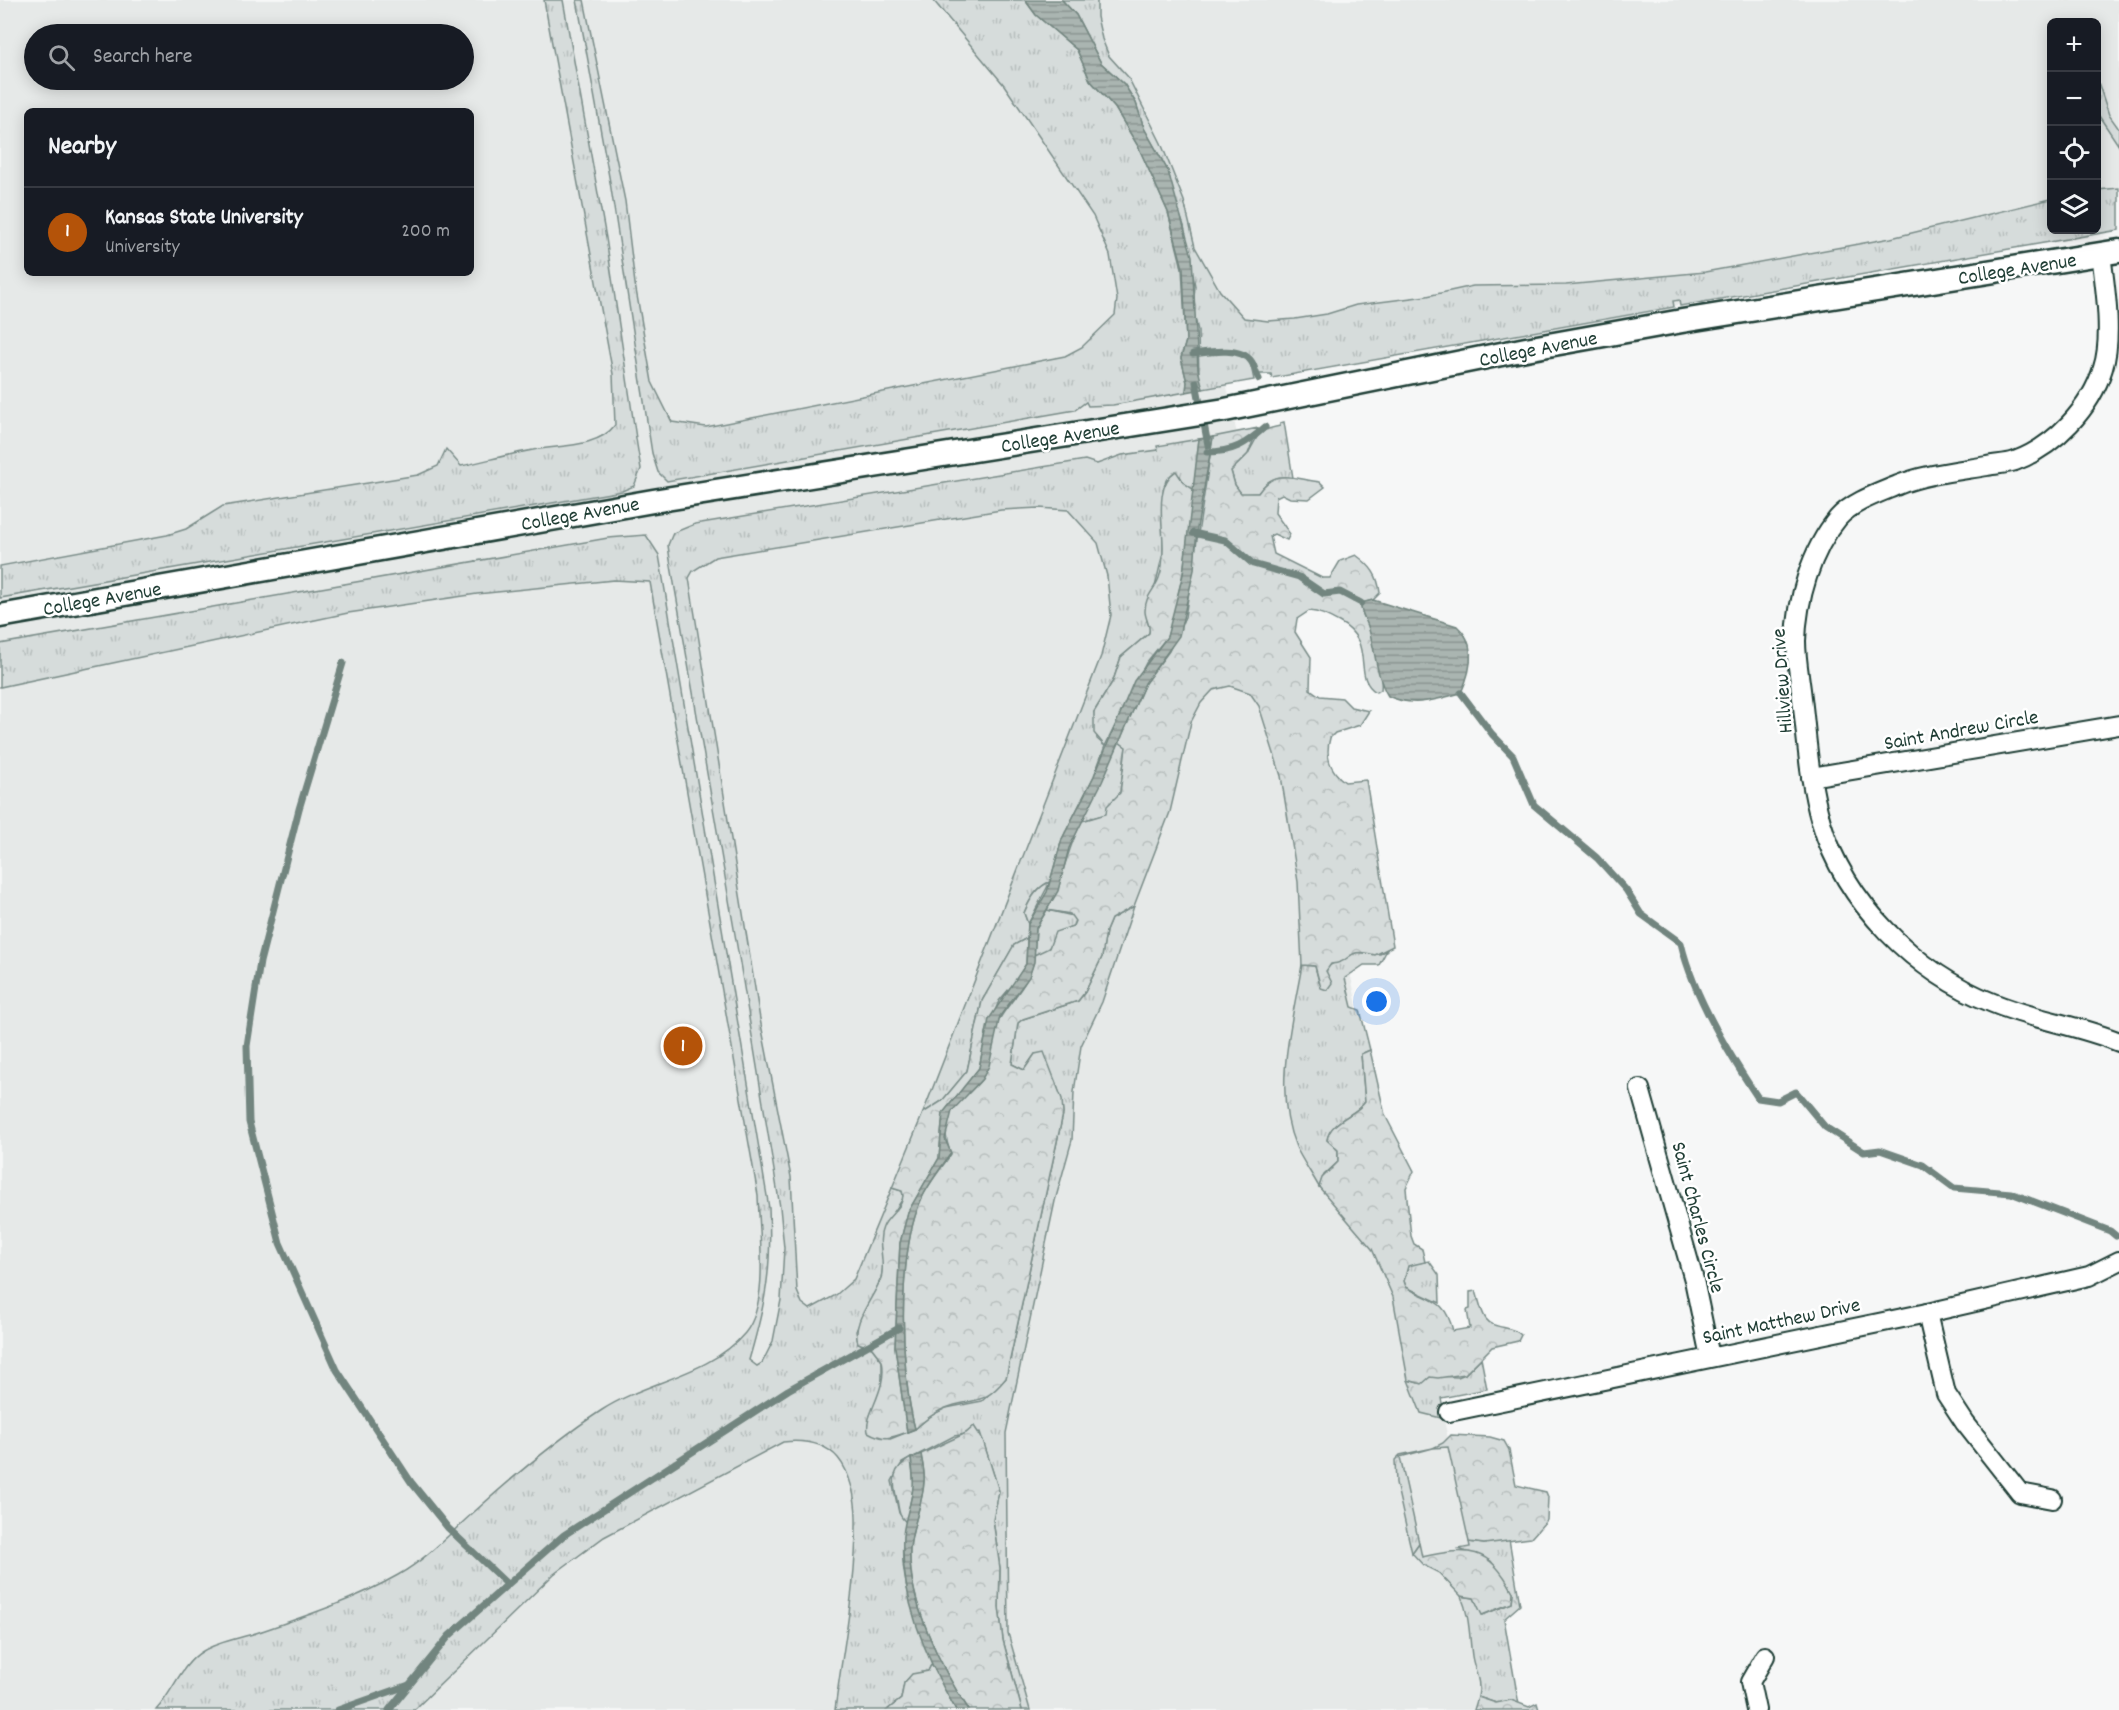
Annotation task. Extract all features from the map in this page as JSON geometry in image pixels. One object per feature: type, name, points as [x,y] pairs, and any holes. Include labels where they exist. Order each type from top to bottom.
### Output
[{"type":"street","name":"College Avenue","points":[[0,616],[653,501],[1225,410],[1626,331],[2110,253]]},
{"type":"street","name":"Hillview Drive","points":[[2110,253],[2104,367],[2081,412],[2051,441],[2015,461],[1915,479],[1873,495],[1839,517],[1813,561],[1801,604],[1796,642],[1811,777],[1821,824],[1841,870],[1870,913],[1905,950],[1956,985],[1993,1003],[2097,1032],[2119,1042]]},
{"type":"street","name":"Saint Andrew Circle","points":[[1811,777],[2119,725]]},
{"type":"street","name":"Saint Charles Circle","points":[[1641,1089],[1694,1280],[1710,1358]]},
{"type":"street","name":"Saint Matthew Drive","points":[[1449,1412],[1927,1313],[2089,1276],[2119,1261]]},
{"type":"street","points":[[1927,1313],[1946,1394],[1965,1423],[2020,1493],[2052,1499]]},
{"type":"street","points":[[1756,1710],[1750,1682],[1765,1656]]},
{"type":"shaded area","points":[[0,0],[2119,0],[2119,230],[2101,233],[2101,18],[2047,18],[2047,234],[2096,234],[1226,382],[1505,1710],[0,1710]]},
{"type":"shaded area","points":[[1025,0],[1062,0],[1076,15],[1101,63],[1124,84],[1136,103],[1144,128],[1168,171],[1192,256],[1198,369],[1203,389],[1186,392],[1187,382],[1181,358],[1186,341],[1183,268],[1168,212],[1138,146],[1115,108],[1090,80],[1077,50],[1036,15]]},
{"type":"shaded area","points":[[1213,437],[1197,528],[1194,570],[1179,636],[1145,683],[1102,782],[1069,848],[1058,891],[1036,928],[1034,962],[1029,977],[1000,1016],[989,1066],[982,1079],[952,1111],[945,1139],[951,1153],[924,1194],[913,1223],[908,1251],[903,1314],[906,1377],[915,1429],[907,1432],[895,1347],[900,1243],[908,1212],[939,1158],[943,1113],[979,1068],[989,1019],[1026,964],[1028,924],[1047,892],[1062,839],[1094,776],[1134,681],[1167,637],[1183,574],[1199,439]]},
{"type":"shaded area","points":[[1373,600],[1457,626],[1464,633],[1471,658],[1468,676],[1461,693],[1415,702],[1397,700],[1388,696],[1381,680],[1368,626],[1361,609],[1361,603]]},
{"type":"shaded area","points":[[921,1454],[924,1474],[923,1490],[910,1548],[914,1589],[937,1654],[969,1710],[956,1710],[935,1670],[917,1626],[906,1581],[903,1536],[913,1486],[911,1458]]},
{"type":"green space","points":[[544,0],[563,0],[606,238],[641,469],[634,486],[622,491],[0,598],[0,566],[167,535],[186,529],[223,506],[418,475],[438,466],[446,449],[461,466],[543,448],[588,442],[599,438],[615,425],[613,374]]},
{"type":"green space","points":[[577,0],[584,0],[625,201],[635,284],[652,382],[672,422],[706,427],[1065,356],[1082,347],[1115,315],[1117,299],[1110,255],[1093,216],[1004,85],[933,0],[1025,0],[1036,15],[1077,50],[1090,80],[1115,108],[1138,146],[1168,212],[1182,268],[1186,341],[1181,358],[1187,382],[1186,392],[1113,405],[1088,406],[1086,402],[1075,410],[667,481],[658,472],[652,453],[610,182]]},
{"type":"green space","points":[[1062,0],[1097,0],[1097,17],[1102,39],[1109,56],[1128,77],[1161,143],[1184,201],[1195,247],[1220,291],[1244,318],[1268,321],[1295,319],[1327,314],[1356,305],[1427,296],[1473,286],[1566,285],[1705,272],[1891,238],[2047,200],[2047,234],[2096,234],[1680,306],[1679,300],[1673,301],[1674,307],[1272,378],[1271,374],[1257,374],[1252,360],[1250,361],[1254,380],[1203,389],[1199,381],[1198,331],[1193,309],[1195,286],[1184,226],[1176,205],[1168,171],[1144,128],[1136,103],[1124,84],[1101,63],[1076,15]]},
{"type":"green space","points":[[2101,91],[2109,115],[2119,129],[2119,146],[2101,119]]},
{"type":"green space","points":[[2119,188],[2119,230],[2101,233],[2101,190]]},
{"type":"green space","points":[[1284,422],[1293,478],[1277,478],[1265,484],[1258,493],[1241,494],[1235,485],[1231,471],[1246,455],[1259,434],[1280,426],[1280,423]]},
{"type":"green space","points":[[1258,428],[1248,454],[1231,471],[1235,485],[1241,493],[1258,493],[1265,485],[1279,477],[1294,477],[1320,482],[1325,487],[1309,499],[1290,498],[1282,494],[1276,497],[1275,513],[1290,534],[1287,540],[1274,534],[1270,536],[1274,554],[1322,578],[1330,578],[1340,561],[1356,555],[1373,571],[1378,581],[1380,593],[1373,600],[1361,603],[1361,606],[1377,658],[1381,675],[1381,690],[1376,692],[1369,686],[1365,678],[1361,649],[1357,639],[1339,622],[1309,611],[1297,619],[1295,632],[1311,657],[1310,689],[1320,696],[1342,698],[1351,707],[1369,711],[1360,725],[1335,733],[1330,738],[1328,757],[1335,773],[1345,782],[1366,780],[1393,946],[1375,955],[1359,952],[1343,961],[1331,964],[1326,971],[1332,983],[1327,990],[1321,988],[1315,966],[1302,965],[1298,882],[1281,776],[1259,706],[1250,693],[1230,686],[1213,690],[1201,703],[1191,722],[1170,812],[1134,906],[1111,919],[1106,931],[1102,957],[1085,992],[1078,1001],[1023,1019],[1018,1023],[1012,1064],[1024,1070],[1035,1054],[1044,1052],[1062,1099],[1063,1114],[1006,1378],[983,1398],[943,1409],[915,1429],[906,1377],[904,1346],[903,1313],[908,1250],[913,1223],[921,1200],[951,1154],[946,1136],[948,1118],[958,1102],[977,1085],[985,1073],[998,1021],[1027,979],[1034,955],[1049,948],[1055,932],[1073,926],[1075,921],[1070,914],[1047,910],[1082,821],[1106,814],[1107,806],[1120,793],[1126,747],[1119,742],[1145,683],[1169,651],[1185,617],[1213,437]]},
{"type":"green space","points":[[1199,439],[1194,490],[1184,483],[1180,476],[1166,480],[1163,492],[1163,553],[1147,621],[1150,628],[1149,633],[1121,657],[1113,681],[1094,712],[1097,739],[1105,746],[1094,776],[1062,839],[1050,882],[1034,894],[1024,913],[1028,924],[1027,938],[1014,945],[982,1001],[967,1071],[942,1101],[923,1113],[1101,656],[1111,615],[1107,576],[1098,543],[1068,510],[1039,508],[1001,510],[715,557],[693,571],[689,578],[760,1019],[791,1177],[797,1291],[802,1303],[810,1309],[836,1295],[854,1279],[892,1188],[902,1191],[904,1197],[892,1215],[881,1279],[856,1331],[858,1343],[872,1348],[882,1361],[882,1388],[870,1416],[890,1439],[915,1429],[930,1416],[946,1408],[982,1401],[1006,1378],[1063,1114],[1055,1081],[1047,1067],[1035,1054],[1024,1070],[1012,1064],[1018,1023],[1023,1019],[1078,1001],[1085,992],[1102,957],[1106,931],[1111,919],[1134,906],[1102,1002],[1081,1046],[1074,1092],[1072,1140],[1055,1201],[1006,1433],[1008,1633],[1030,1710],[1022,1710],[1003,1640],[999,1607],[1000,1568],[993,1520],[999,1491],[980,1432],[954,1436],[902,1463],[892,1481],[899,1513],[906,1522],[903,1558],[908,1594],[932,1663],[928,1671],[912,1675],[904,1683],[901,1699],[887,1710],[835,1710],[854,1566],[855,1503],[849,1478],[838,1458],[819,1445],[798,1441],[783,1442],[604,1537],[554,1574],[414,1710],[156,1710],[189,1663],[203,1651],[330,1607],[398,1575],[429,1553],[520,1471],[585,1421],[619,1400],[696,1368],[731,1347],[745,1333],[753,1320],[758,1304],[761,1247],[758,1195],[650,582],[614,580],[477,594],[348,613],[0,687],[0,644],[608,538],[646,535],[659,555],[769,1208],[770,1249],[766,1285],[760,1320],[749,1360],[757,1366],[762,1363],[773,1341],[781,1300],[784,1248],[780,1207],[670,560],[668,545],[673,533],[695,524],[1085,460],[1097,464],[1122,455],[1158,450],[1157,446]]},
{"type":"green space","points":[[1176,471],[1184,483],[1194,490],[1183,574],[1171,625],[1167,637],[1146,663],[1105,746],[1094,733],[1094,712],[1113,681],[1121,657],[1149,633],[1145,606],[1159,578],[1163,561],[1162,496],[1169,477]]},
{"type":"green space","points":[[1119,742],[1126,747],[1120,793],[1107,814],[1082,821]]},
{"type":"green space","points":[[1050,882],[1028,924],[1024,913],[1028,904],[1038,890]]},
{"type":"green space","points":[[1047,910],[1073,916],[1075,921],[1073,926],[1058,933],[1046,951],[1034,955],[1036,928]]},
{"type":"green space","points":[[1027,938],[1026,964],[999,1001],[986,1033],[979,1068],[943,1113],[939,1158],[908,1212],[900,1243],[895,1347],[907,1432],[892,1437],[879,1437],[868,1432],[868,1425],[882,1382],[882,1361],[872,1348],[858,1343],[857,1335],[860,1318],[881,1278],[880,1239],[883,1227],[902,1201],[902,1191],[892,1188],[923,1113],[942,1101],[967,1071],[982,1001],[1014,945]]},
{"type":"green space","points":[[1387,950],[1379,965],[1364,965],[1345,978],[1352,1007],[1360,1010],[1370,1050],[1361,1054],[1365,1102],[1329,1133],[1327,1140],[1338,1150],[1338,1162],[1324,1175],[1319,1187],[1296,1147],[1285,1103],[1286,1056],[1302,965],[1315,966],[1319,982],[1326,976],[1327,967],[1352,952],[1380,954]]},
{"type":"green space","points":[[1370,1050],[1385,1115],[1414,1171],[1406,1188],[1411,1236],[1414,1244],[1422,1249],[1425,1262],[1408,1266],[1404,1281],[1406,1287],[1436,1302],[1446,1312],[1453,1331],[1470,1328],[1467,1310],[1470,1309],[1470,1292],[1476,1291],[1483,1313],[1489,1322],[1521,1335],[1518,1341],[1492,1347],[1465,1374],[1430,1377],[1422,1384],[1408,1380],[1393,1297],[1372,1249],[1319,1187],[1322,1178],[1338,1162],[1338,1150],[1327,1140],[1329,1133],[1365,1102],[1361,1054]]},
{"type":"green space","points":[[1429,1261],[1439,1275],[1440,1303],[1406,1287],[1404,1281],[1408,1265]]},
{"type":"green space","points":[[1481,1358],[1487,1389],[1441,1398],[1445,1419],[1421,1413],[1408,1380],[1418,1383],[1432,1376],[1458,1377],[1465,1374]]},
{"type":"green space","points":[[974,1426],[983,1440],[999,1491],[993,1520],[1000,1568],[999,1607],[1003,1640],[1022,1710],[969,1710],[937,1654],[914,1589],[910,1548],[923,1490],[924,1474],[921,1454],[966,1433]]},
{"type":"green space","points":[[1451,1435],[1490,1437],[1504,1441],[1509,1450],[1516,1485],[1546,1492],[1548,1497],[1547,1520],[1531,1538],[1484,1544],[1469,1542],[1448,1447],[1433,1448],[1443,1443]]},
{"type":"green space","points":[[1433,1448],[1400,1457],[1419,1543],[1412,1553],[1396,1483],[1395,1460],[1400,1455]]},
{"type":"green space","points":[[911,1458],[914,1485],[906,1522],[899,1512],[894,1481],[897,1470]]},
{"type":"green space","points":[[1509,1539],[1520,1605],[1504,1619],[1519,1705],[1511,1700],[1496,1703],[1478,1697],[1478,1681],[1472,1656],[1468,1618],[1461,1596],[1474,1598],[1483,1615],[1512,1603],[1513,1592],[1491,1561],[1459,1549],[1470,1547],[1469,1542],[1484,1544]]},
{"type":"green space","points":[[1419,1543],[1422,1557],[1465,1552],[1486,1558],[1504,1577],[1513,1592],[1512,1603],[1482,1615],[1474,1598],[1461,1596],[1439,1573],[1423,1565],[1412,1553]]},
{"type":"green space","points":[[932,1663],[956,1710],[887,1710],[901,1699],[904,1683],[912,1674],[928,1671]]},
{"type":"green space","points":[[1478,1697],[1496,1703],[1511,1700],[1529,1707],[1537,1703],[1539,1710],[1474,1710]]},
{"type":"waterway","points":[[1193,354],[1224,351],[1240,353],[1251,361],[1259,379]]},
{"type":"waterway","points":[[1196,382],[1208,445]]},
{"type":"waterway","points":[[1207,452],[1239,446],[1265,427]]},
{"type":"waterway","points":[[1193,533],[1225,540],[1253,564],[1299,577],[1324,594],[1340,592],[1361,603]]},
{"type":"waterway","points":[[343,663],[299,809],[260,962],[247,1046],[249,1122],[280,1243],[337,1370],[411,1482],[448,1528],[507,1584]]},
{"type":"waterway","points":[[1461,693],[1492,734],[1513,756],[1534,805],[1597,858],[1626,890],[1641,914],[1681,943],[1703,1003],[1724,1043],[1758,1098],[1778,1101],[1796,1092],[1825,1127],[1864,1152],[1880,1150],[1923,1165],[1954,1188],[2011,1193],[2110,1231],[2116,1236]]},
{"type":"waterway","points":[[389,1710],[449,1636],[564,1535],[788,1390],[899,1328]]},
{"type":"waterway","points":[[338,1710],[409,1685]]},
{"type":"place","name":"Kansas State University","points":[[683,1046]]}]
